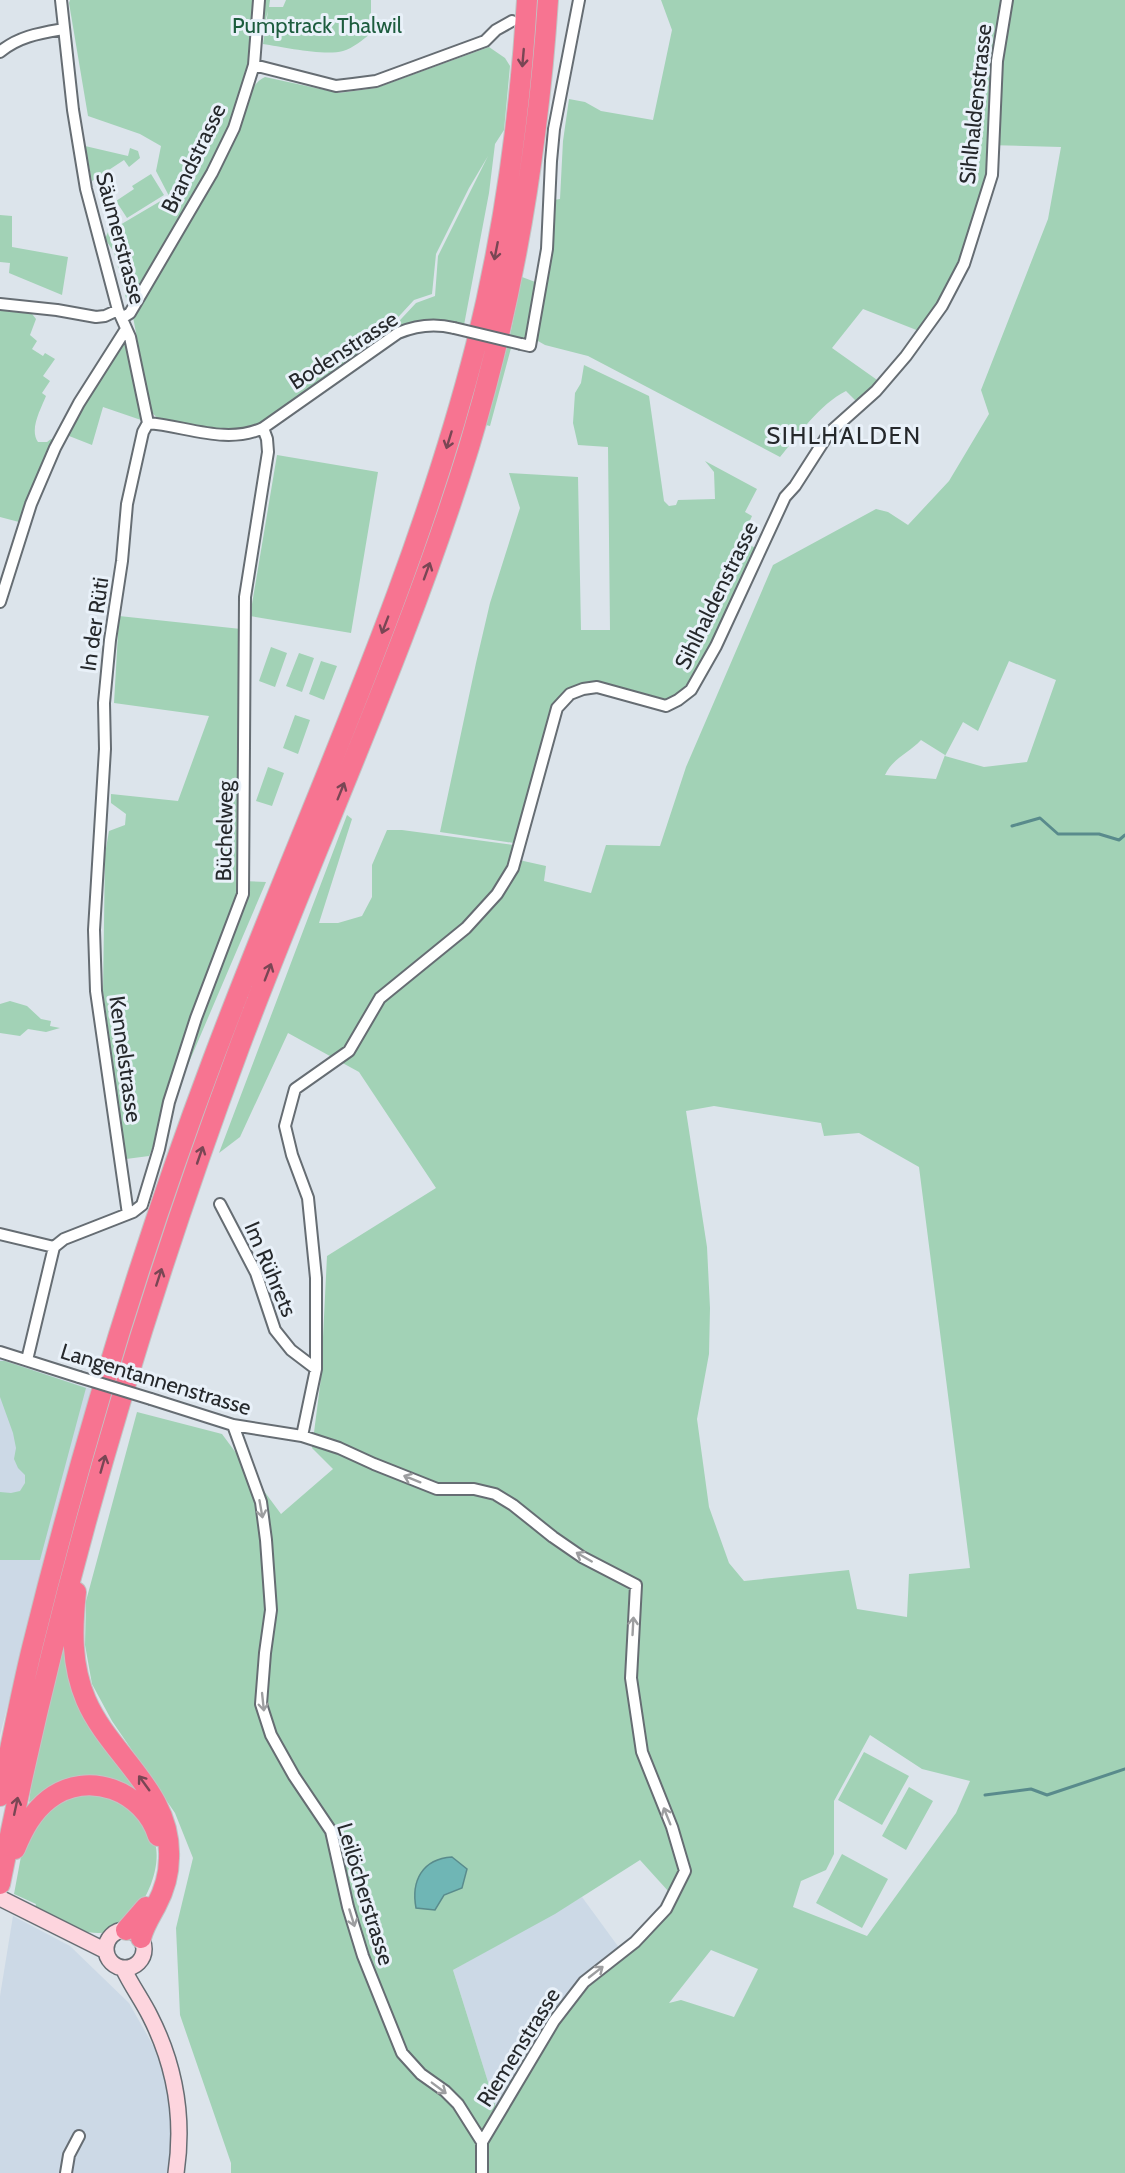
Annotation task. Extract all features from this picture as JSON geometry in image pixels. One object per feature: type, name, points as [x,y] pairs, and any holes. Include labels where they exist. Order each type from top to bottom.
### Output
[{"type":"highway","points":[[0,1796],[32,1650],[63,1530],[111,1363],[151,1237],[247,970],[388,616],[448,445],[476,345],[501,231],[516,128],[527,0]]},
{"type":"highway","points":[[0,1884],[49,1660],[148,1312],[200,1156],[270,966],[399,648],[435,550],[470,442],[504,316],[520,237],[537,130],[548,0]]},
{"type":"highway","points":[[87,1520],[74,1612],[73,1646],[78,1676],[86,1701],[96,1719],[155,1798],[168,1836],[169,1864],[165,1886],[156,1907],[146,1922],[126,1935]]},
{"type":"highway","points":[[0,1884],[25,1827],[48,1800],[76,1787],[99,1786],[113,1789],[128,1796],[146,1812],[158,1833],[161,1848],[160,1871],[152,1896],[126,1935]]},
{"type":"main road","points":[[0,1898],[106,1951]]},
{"type":"main road","points":[[126,1935],[109,1940],[106,1951],[111,1962],[130,1966]]},
{"type":"main road","points":[[76,1937],[126,1935],[144,1952],[130,1966]]},
{"type":"main road","points":[[130,1966],[141,2000],[169,2060],[174,2082],[178,2125],[176,2173]]},
{"type":"street","name":"Säumerstrasse","points":[[0,602],[31,504],[55,448],[122,319],[86,189],[73,110],[61,0]]},
{"type":"street","name":"Brandstrasse","points":[[122,319],[130,313],[212,173],[234,128],[254,65],[259,0]]},
{"type":"street","name":"Bodenstrasse","points":[[148,423],[234,436],[263,428],[398,333],[414,326],[454,328],[530,346],[547,249],[552,146],[579,0]]},
{"type":"street","name":"Sihlhaldenstrasse","points":[[302,1436],[316,1369],[316,1278],[308,1198],[292,1155],[285,1126],[295,1089],[349,1051],[380,998],[466,928],[497,894],[513,868],[557,708],[570,694],[597,687],[666,705],[678,700],[691,690],[716,646],[785,497],[795,486],[829,433],[876,391],[902,362],[942,306],[964,264],[992,175],[997,61],[1007,0]]},
{"type":"street","points":[[254,65],[336,86],[376,81],[485,41],[496,30],[512,21]]},
{"type":"street","points":[[0,52],[25,37],[64,29]]},
{"type":"street","points":[[0,304],[122,319],[130,337],[148,423]]},
{"type":"street","name":"In der Rüti","points":[[96,909],[105,749],[104,703],[110,640],[122,561],[127,504],[143,432],[148,423]]},
{"type":"street","name":"Büchelweg","points":[[128,1214],[142,1205],[159,1149],[169,1101],[196,1018],[243,894],[245,597],[268,452],[263,428]]},
{"type":"street","name":"Kennelstrasse","points":[[96,909],[96,991],[128,1214]]},
{"type":"street","name":"Im Rührets","points":[[220,1204],[256,1273],[275,1330],[291,1350],[316,1369]]},
{"type":"street","points":[[27,1360],[54,1248],[64,1239],[128,1214]]},
{"type":"street","points":[[0,1234],[54,1248]]},
{"type":"street","name":"Langentannenstrasse","points":[[0,1352],[233,1425],[302,1436],[339,1448],[437,1489],[474,1489],[495,1494],[582,1557],[636,1585],[632,1678],[642,1752],[672,1827],[685,1871]]},
{"type":"street","name":"Leilöcherstrasse","points":[[233,1425],[261,1502],[266,1540],[271,1610],[264,1653],[261,1704],[271,1735],[294,1776],[330,1831],[363,1956],[402,2053],[421,2074],[445,2091],[458,2104],[482,2142]]},
{"type":"street","name":"Riemenstrasse","points":[[482,2142],[554,2021],[584,1982],[635,1942],[666,1909],[685,1871]]},
{"type":"street","points":[[66,2173],[69,2155],[79,2136]]},
{"type":"street","points":[[482,2142],[482,2173]]},
{"type":"shaded area","points":[[0,1359],[91,1389],[0,1735]]},
{"type":"shaded area","points":[[582,1897],[620,1949],[499,2117],[453,1970]]},
{"type":"shaded area","points":[[13,1916],[70,1946],[129,2003],[163,2063],[170,2099],[171,2156],[168,2173],[0,2173],[0,1996]]},
{"type":"green space","name":"Pumptrack Thalwil","points":[[70,0],[270,0],[269,7],[283,7],[286,0],[371,0],[371,33],[350,48],[335,52],[263,44],[268,11],[239,117],[186,213],[127,302],[114,252],[105,239],[108,232],[169,196],[156,171],[161,146],[140,134],[88,116]]},
{"type":"green space","points":[[661,0],[1125,0],[1125,2173],[231,2173],[231,2163],[180,2015],[176,1928],[193,1858],[175,1813],[112,1721],[92,1684],[85,1645],[86,1601],[137,1412],[222,1434],[281,1514],[333,1469],[312,1448],[321,1378],[327,1256],[436,1188],[359,1072],[288,1033],[240,1137],[219,1153],[347,815],[352,819],[319,923],[338,923],[362,916],[372,897],[372,865],[387,830],[521,846],[519,860],[546,866],[544,881],[591,893],[606,845],[660,846],[686,767],[773,565],[876,509],[888,512],[908,525],[949,481],[989,414],[981,390],[1048,219],[1061,147],[987,145],[987,178],[960,262],[938,304],[919,331],[863,309],[832,348],[880,382],[857,402],[846,391],[836,397],[810,420],[780,457],[588,356],[545,345],[538,341],[554,200],[560,199],[563,141],[569,99],[585,102],[601,111],[653,120],[672,30]],"holes":[[[1009,661],[1056,680],[1027,762],[984,767],[945,756],[963,722],[978,731]],[[921,740],[945,755],[936,779],[885,775],[892,764]],[[714,1106],[821,1123],[824,1136],[859,1133],[919,1167],[970,1568],[909,1574],[907,1617],[857,1609],[849,1570],[744,1581],[729,1563],[709,1507],[697,1419],[709,1354],[710,1308],[707,1247],[686,1111]],[[870,1735],[922,1769],[970,1781],[956,1813],[867,1936],[793,1907],[801,1881],[826,1870],[834,1854],[834,1801]],[[452,1858],[467,1870],[462,1888],[444,1895]],[[640,1860],[669,1892],[664,1906],[591,1979],[557,2026],[499,2117],[453,1970],[555,1914]],[[711,1950],[758,1969],[734,2017],[681,2000],[669,2003]]]},
{"type":"green space","points":[[489,47],[505,58],[510,66],[504,130],[495,144],[489,193],[464,325],[425,322],[407,325],[388,333],[416,303],[435,296],[438,256],[488,156],[436,254],[432,294],[414,300],[378,339],[263,424],[244,432],[221,432],[161,421],[151,412],[133,317],[223,164],[235,140],[253,87],[265,77],[339,93],[376,88]]},
{"type":"green space","points":[[85,146],[128,156],[130,148],[138,151],[140,158],[129,167],[124,160],[92,181]]},
{"type":"green space","points":[[151,174],[164,195],[127,218],[116,201],[134,189],[132,186]]},
{"type":"green space","points":[[0,215],[12,216],[12,247],[68,257],[62,295],[9,273],[10,263],[0,262]]},
{"type":"green space","points":[[522,277],[538,283],[526,339],[510,335]]},
{"type":"green space","points":[[0,308],[29,310],[36,319],[30,335],[37,341],[32,349],[43,356],[45,353],[55,359],[43,376],[50,381],[42,393],[46,396],[35,425],[38,442],[53,440],[19,522],[0,517]]},
{"type":"green space","points":[[125,339],[141,420],[103,407],[92,445],[64,434]]},
{"type":"green space","points":[[507,347],[511,348],[490,426],[486,425]]},
{"type":"green space","points":[[584,365],[649,396],[664,501],[669,506],[676,505],[678,500],[715,499],[714,472],[705,461],[757,489],[745,512],[752,516],[742,538],[745,544],[757,548],[695,679],[677,698],[665,700],[648,698],[598,684],[563,696],[514,843],[440,832],[490,603],[520,508],[509,473],[578,477],[581,630],[610,630],[608,447],[578,445],[573,423],[575,393],[581,383]]},
{"type":"green space","points":[[277,455],[378,472],[351,633],[250,616]]},
{"type":"green space","points":[[119,616],[241,629],[240,881],[266,882],[149,1156],[126,1159],[103,992],[105,854],[109,831],[125,825],[126,814],[111,803],[111,794],[178,801],[209,716],[114,703]]},
{"type":"green space","points":[[271,647],[287,653],[275,687],[259,681]]},
{"type":"green space","points":[[299,653],[314,658],[302,692],[286,686]]},
{"type":"green space","points":[[321,661],[337,666],[324,700],[309,694]]},
{"type":"green space","points":[[295,715],[310,720],[298,754],[283,748]]},
{"type":"green space","points":[[268,767],[284,773],[272,806],[256,801]]},
{"type":"green space","points":[[10,1001],[27,1006],[41,1019],[51,1021],[50,1026],[60,1028],[46,1032],[28,1029],[20,1036],[0,1033],[0,1004]]},
{"type":"green space","points":[[0,1361],[86,1388],[40,1560],[0,1560],[0,1492],[20,1491],[25,1483],[25,1475],[18,1468],[14,1459],[16,1448],[13,1433],[0,1397]]},
{"type":"green space","points":[[68,1623],[74,1681],[151,1801],[135,1793],[39,1796],[29,1802],[33,1771]]},
{"type":"green space","points":[[864,1752],[909,1776],[882,1825],[838,1800]]},
{"type":"green space","points":[[909,1787],[933,1801],[906,1850],[882,1836]]},
{"type":"green space","points":[[86,1791],[130,1804],[153,1838],[157,1856],[151,1885],[135,1913],[112,1930],[100,1933],[91,1933],[66,1925],[35,1908],[36,1904],[14,1894],[22,1851],[47,1809]]},
{"type":"green space","points":[[842,1854],[888,1879],[862,1928],[816,1903]]},
{"type":"water","points":[[452,1857],[467,1869],[462,1888],[444,1895],[435,1910],[416,1908],[415,1889],[421,1873],[433,1862]]},
{"type":"waterway","points":[[1012,826],[1040,818],[1058,834],[1099,834],[1119,840],[1125,835]]},
{"type":"waterway","points":[[985,1795],[1031,1789],[1047,1795],[1125,1769]]},
{"type":"district","name":"SIHLHALDEN","points":[[844,436]]}]
